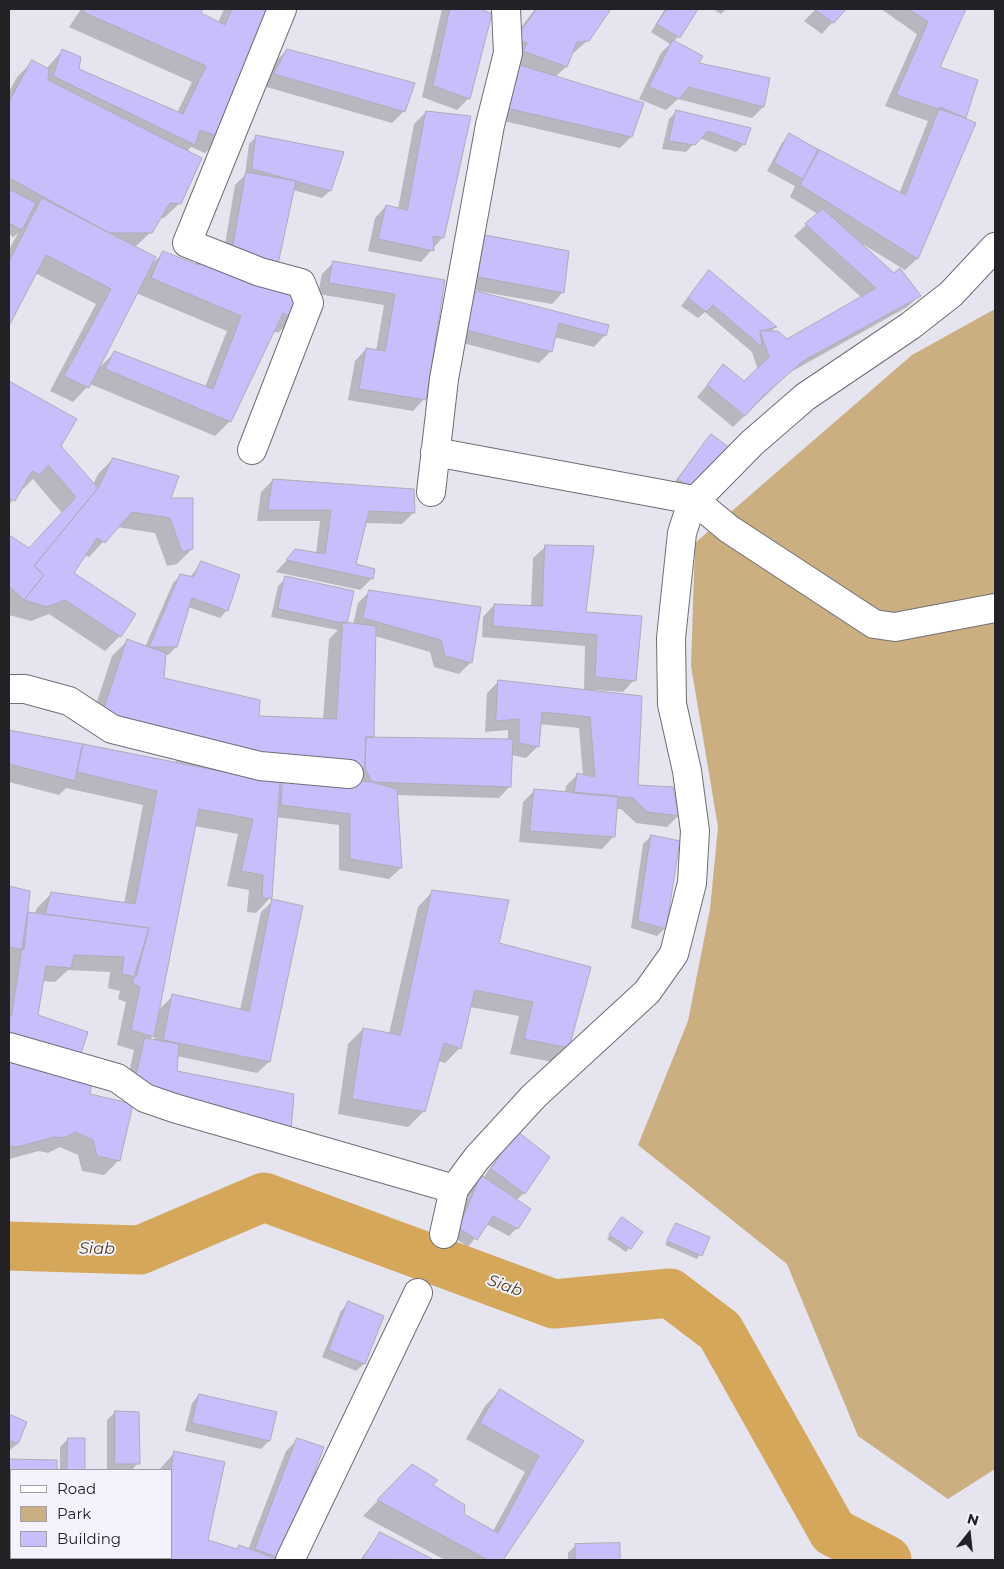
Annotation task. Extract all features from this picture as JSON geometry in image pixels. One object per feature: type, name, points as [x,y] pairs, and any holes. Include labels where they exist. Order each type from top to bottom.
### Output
[{"type":"street","points":[[252,450],[309,303],[301,283],[260,272],[187,243],[282,9]]},
{"type":"street","points":[[431,492],[444,379],[490,125],[508,53],[506,9]]},
{"type":"street","points":[[444,1234],[454,1189],[477,1158],[534,1096],[646,992],[674,954],[692,883],[695,831],[687,770],[672,704],[671,638],[682,533],[694,500],[752,443],[805,397],[910,326],[951,294],[995,247]]},
{"type":"street","points":[[435,452],[694,500],[729,529],[874,624],[895,627],[995,608]]},
{"type":"street","points":[[9,688],[25,689],[68,701],[112,729],[260,766],[349,774]]},
{"type":"street","points":[[9,1047],[117,1078],[145,1098],[174,1108],[454,1189]]},
{"type":"street","points":[[290,1560],[418,1293]]},
{"type":"green space","points":[[995,309],[995,1469],[948,1499],[858,1436],[787,1264],[638,1145],[688,1021],[710,909],[718,827],[691,666],[695,543],[912,355]]},
{"type":"building","points":[[85,9],[203,9],[201,13],[225,25],[232,9],[274,9],[222,138],[200,130],[195,145],[53,76],[62,49],[81,57],[79,69],[183,114],[206,66],[83,12]]},
{"type":"building","points":[[450,9],[481,9],[492,14],[470,99],[433,86]]},
{"type":"building","points":[[537,9],[611,9],[589,41],[577,42],[567,67],[523,51],[527,43],[515,39]]},
{"type":"building","points":[[667,9],[698,9],[680,38],[657,24]]},
{"type":"building","points":[[814,9],[846,9],[834,23]]},
{"type":"building","points":[[909,9],[966,9],[940,67],[978,80],[966,118],[896,95],[928,22]]},
{"type":"building","points":[[673,40],[703,56],[699,63],[770,78],[764,107],[689,87],[679,99],[649,87]]},
{"type":"building","points":[[287,49],[415,83],[405,112],[274,74]]},
{"type":"building","points":[[32,60],[49,69],[48,80],[202,158],[181,204],[170,203],[152,233],[109,233],[9,178],[9,102]]},
{"type":"building","points":[[513,63],[644,103],[632,137],[502,107]]},
{"type":"building","points":[[940,107],[976,123],[918,259],[800,185],[818,149],[905,195]]},
{"type":"building","points":[[676,110],[751,128],[745,145],[708,131],[695,145],[669,141]]},
{"type":"building","points":[[426,111],[471,116],[444,238],[433,236],[434,251],[378,239],[386,205],[407,210]]},
{"type":"building","points":[[789,133],[819,150],[803,179],[774,163]]},
{"type":"building","points":[[256,135],[344,152],[331,191],[252,169]]},
{"type":"building","points":[[246,172],[296,181],[278,264],[232,252]]},
{"type":"building","points":[[9,189],[36,203],[22,230],[9,223]]},
{"type":"building","points":[[42,198],[156,257],[89,388],[64,376],[111,289],[46,255],[9,326],[9,262]]},
{"type":"building","points":[[823,209],[894,273],[900,268],[921,296],[803,361],[762,397],[745,416],[707,385],[723,364],[744,381],[769,357],[760,331],[778,331],[787,339],[876,288],[805,224]]},
{"type":"building","points":[[485,235],[569,251],[564,293],[478,277]]},
{"type":"building","points":[[163,251],[198,265],[204,253],[302,299],[294,319],[283,313],[231,422],[105,369],[114,351],[213,389],[241,316],[151,278]]},
{"type":"building","points":[[333,261],[445,280],[426,400],[359,389],[366,348],[385,351],[395,294],[329,283]]},
{"type":"building","points":[[709,270],[777,327],[760,331],[762,347],[713,305],[706,312],[688,298]]},
{"type":"building","points":[[476,291],[609,325],[606,336],[559,323],[552,352],[466,330]]},
{"type":"building","points":[[9,381],[77,419],[61,446],[98,488],[34,566],[44,575],[24,600],[9,586],[9,535],[29,548],[76,497],[48,465],[40,475],[32,471],[15,501],[9,498]]},
{"type":"building","points":[[711,434],[730,448],[696,492],[678,479]]},
{"type":"building","points":[[113,458],[179,476],[171,498],[193,498],[193,549],[182,552],[170,518],[132,512],[105,543],[97,538],[74,573],[136,614],[121,637],[65,600],[47,607],[24,600],[44,575],[34,566],[98,488]]},
{"type":"building","points":[[273,479],[414,489],[415,513],[369,511],[356,564],[375,569],[373,579],[286,560],[295,549],[325,554],[331,510],[268,510]]},
{"type":"building","points":[[545,545],[594,546],[586,612],[642,616],[636,681],[595,677],[597,635],[493,626],[494,604],[542,606]]},
{"type":"building","points":[[201,561],[240,575],[228,611],[192,598],[177,647],[149,647],[180,574],[193,577]]},
{"type":"building","points":[[285,576],[354,591],[347,624],[278,609]]},
{"type":"building","points":[[369,590],[481,607],[472,663],[445,656],[441,640],[363,618]]},
{"type":"building","points":[[343,622],[376,626],[374,737],[366,737],[365,769],[251,764],[102,714],[127,639],[166,653],[164,678],[260,700],[259,716],[336,719]]},
{"type":"building","points":[[498,680],[642,696],[638,785],[673,787],[679,816],[647,812],[633,798],[574,793],[577,773],[595,777],[590,717],[542,712],[539,747],[519,743],[519,719],[496,721]]},
{"type":"building","points":[[9,730],[83,744],[75,781],[9,764]]},
{"type":"building","points":[[366,737],[513,739],[511,787],[372,782],[365,769]]},
{"type":"building","points":[[83,744],[280,783],[272,898],[262,898],[263,875],[241,871],[253,819],[199,809],[154,1037],[131,1030],[140,987],[132,983],[149,928],[45,914],[51,892],[135,904],[157,791],[77,772]]},
{"type":"building","points":[[283,772],[372,782],[397,789],[402,868],[350,859],[350,814],[281,805]]},
{"type":"building","points":[[534,789],[618,796],[615,837],[530,831]]},
{"type":"building","points":[[651,835],[680,841],[666,929],[638,921]]},
{"type":"building","points":[[9,886],[30,891],[24,950],[9,947]]},
{"type":"building","points":[[432,890],[509,900],[499,943],[591,967],[569,1048],[524,1039],[533,1002],[475,990],[461,1049],[444,1043],[425,1112],[352,1099],[363,1028],[400,1035]]},
{"type":"building","points":[[272,899],[303,906],[270,1062],[163,1040],[172,994],[249,1011]]},
{"type":"building","points":[[28,912],[149,928],[136,977],[122,974],[124,957],[74,955],[71,968],[46,966],[38,1015],[88,1032],[81,1053],[9,1039],[9,1015],[11,1016]]},
{"type":"building","points":[[145,1038],[179,1044],[177,1071],[294,1094],[291,1131],[133,1089]]},
{"type":"building","points":[[9,1053],[93,1076],[90,1094],[133,1104],[120,1161],[97,1156],[93,1140],[75,1132],[64,1138],[55,1137],[16,1147],[9,1146]]},
{"type":"building","points":[[517,1131],[550,1157],[525,1194],[491,1169]]},
{"type":"building","points":[[481,1175],[531,1209],[518,1229],[493,1216],[477,1240],[459,1228]]},
{"type":"building","points":[[622,1217],[643,1232],[631,1249],[609,1235]]},
{"type":"building","points":[[676,1223],[710,1237],[702,1256],[667,1241]]},
{"type":"building","points":[[348,1301],[384,1316],[365,1364],[329,1350]]},
{"type":"building","points":[[500,1389],[584,1441],[503,1560],[488,1560],[377,1500],[412,1464],[438,1480],[433,1485],[465,1505],[464,1514],[498,1533],[539,1456],[480,1423]]},
{"type":"building","points":[[199,1394],[277,1412],[270,1441],[192,1423]]},
{"type":"building","points":[[115,1411],[139,1412],[140,1464],[115,1464]]},
{"type":"building","points":[[9,1414],[27,1422],[18,1444],[9,1440]]},
{"type":"building","points":[[68,1438],[85,1438],[85,1469],[67,1469]]},
{"type":"building","points":[[297,1438],[324,1447],[282,1559],[255,1549]]},
{"type":"building","points":[[174,1451],[225,1462],[208,1540],[237,1549],[239,1545],[279,1560],[119,1560],[172,1559],[172,1469]]},
{"type":"building","points":[[9,1459],[57,1460],[57,1469],[10,1469],[9,1496]]},
{"type":"building","points":[[380,1532],[434,1560],[363,1559]]},
{"type":"building","points":[[620,1543],[620,1560],[575,1560],[575,1544]]},
{"type":"waterway","name":"Siab","points":[[9,1246],[140,1250],[264,1197],[554,1304],[670,1293],[720,1331],[833,1532],[887,1560]]}]
